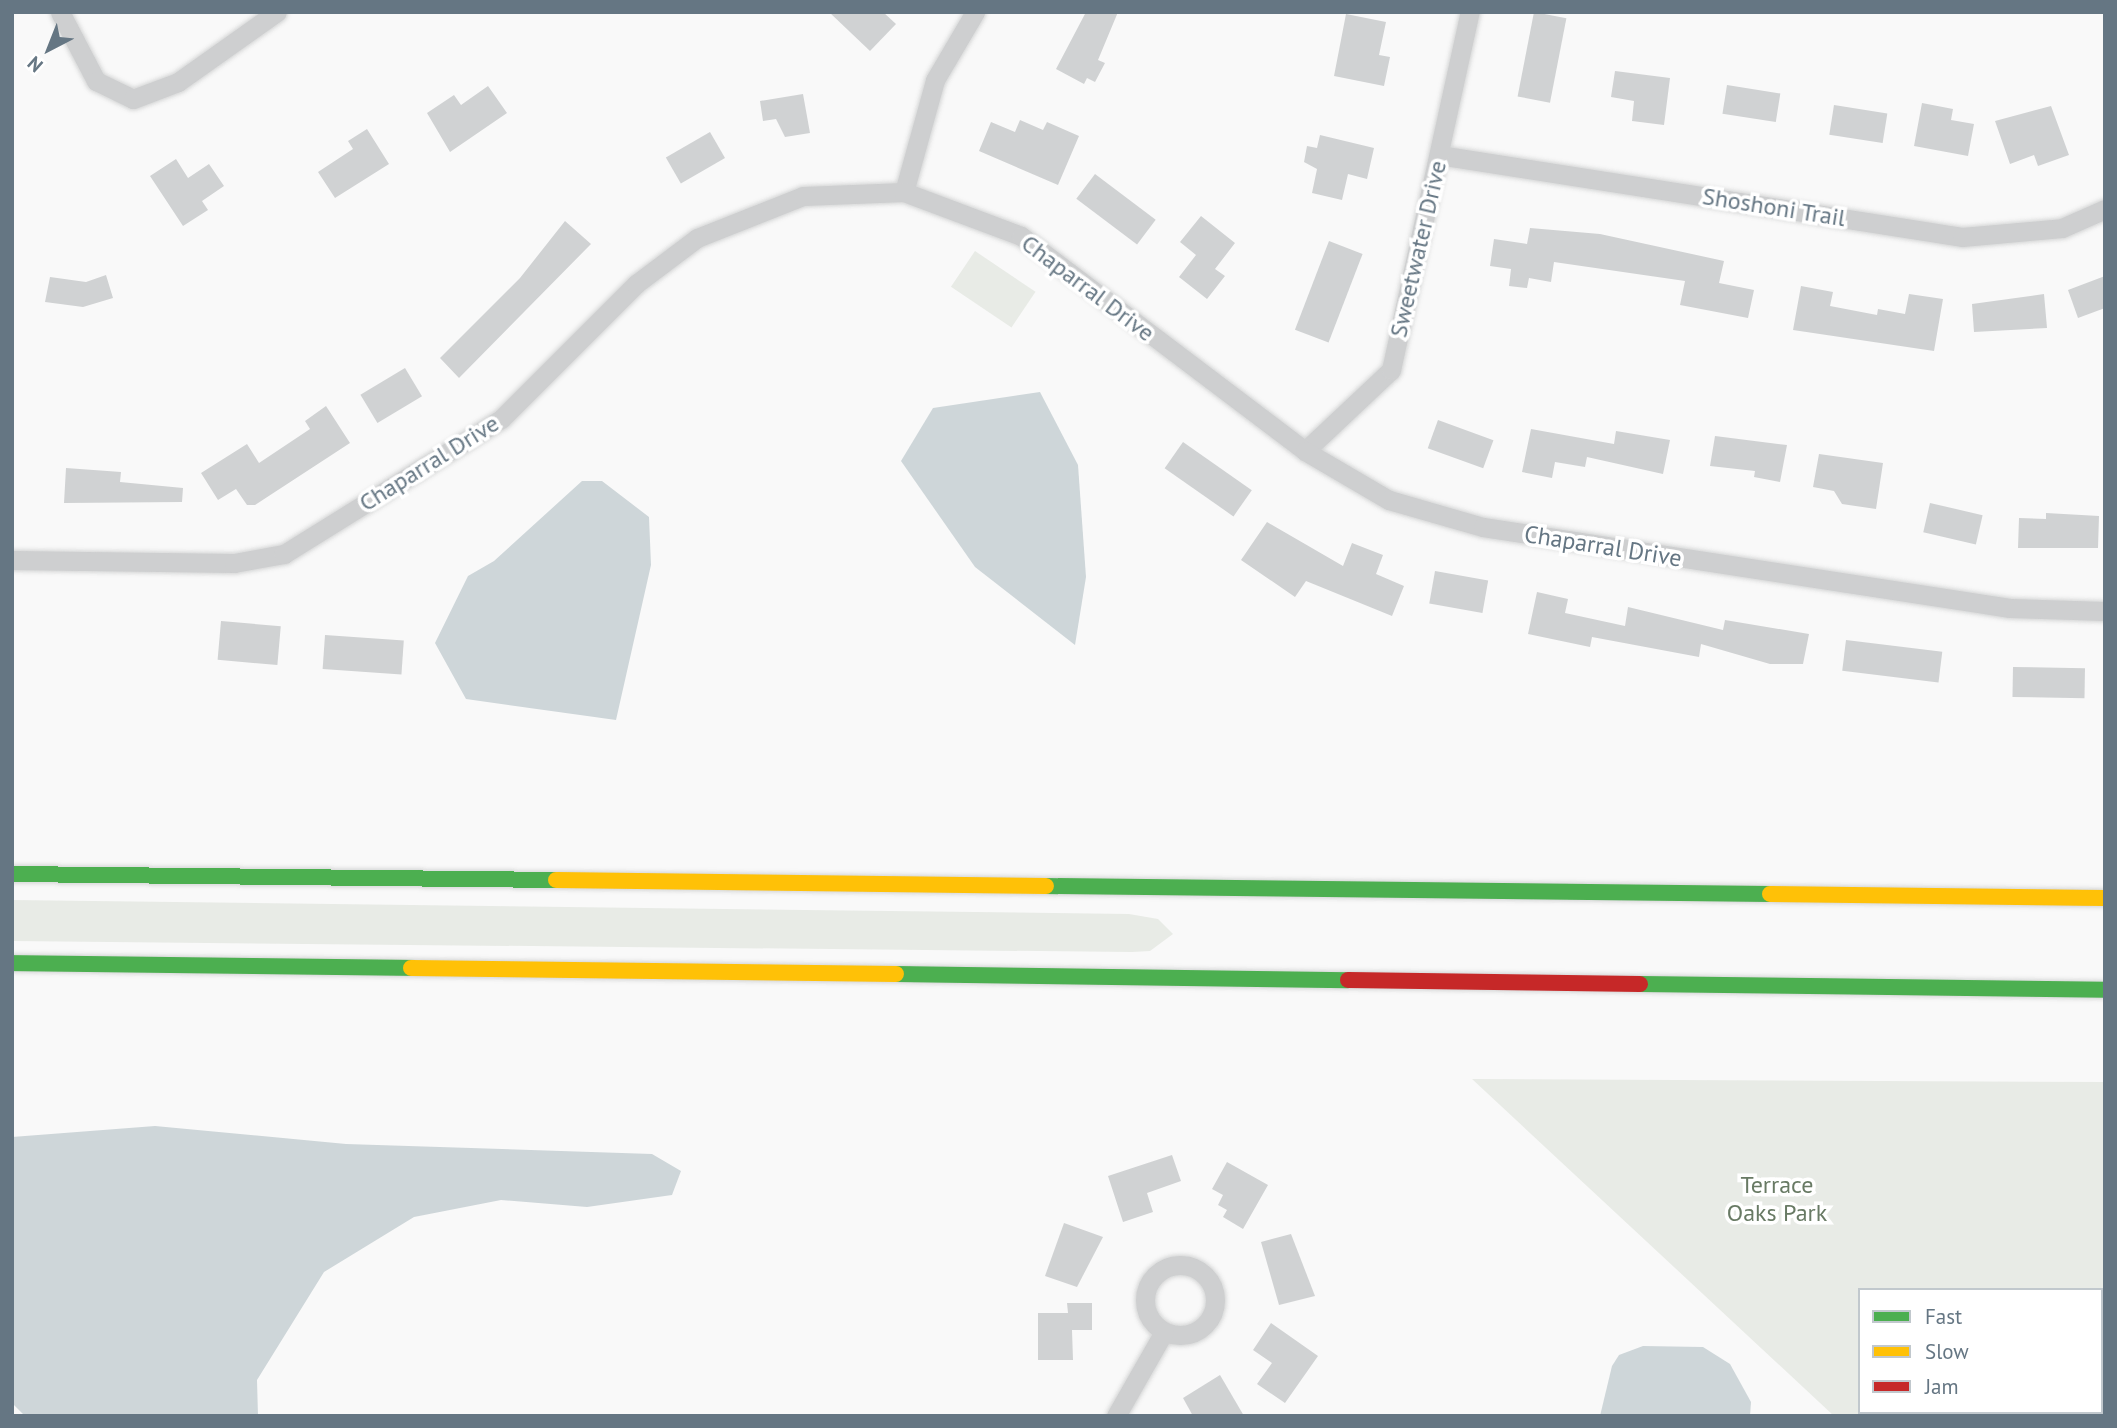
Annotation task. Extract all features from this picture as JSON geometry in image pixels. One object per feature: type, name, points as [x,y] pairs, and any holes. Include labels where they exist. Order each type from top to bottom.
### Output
[{"type":"highway","points":[[12,874],[2105,898]]},
{"type":"highway","points":[[12,963],[2105,990]]},
{"type":"street","points":[[60,12],[96,81],[132,99],[178,82],[277,12]]},
{"type":"street","points":[[904,192],[935,80],[975,12]]},
{"type":"street","name":"Sweetwater Drive","points":[[1306,451],[1391,370],[1470,12]]},
{"type":"street","name":"Shoshoni Trail","points":[[1439,155],[1962,237],[2062,228],[2105,209]]},
{"type":"street","name":"Chaparral Drive","points":[[12,560],[234,563],[284,554],[501,419],[636,284],[697,238],[803,196],[904,192],[1021,236],[1306,451],[1390,500],[1483,527],[2010,608],[2105,611]]},
{"type":"street","points":[[1116,1416],[1164,1332]]},
{"type":"green space","points":[[975,251],[1036,292],[1011,327],[951,287]]},
{"type":"green space","points":[[12,900],[1129,914],[1158,919],[1173,934],[1150,951],[1132,952],[12,941]]},
{"type":"green space","name":"Terrace Oaks Park","points":[[1472,1079],[2105,1082],[2105,1416],[1834,1416]]},
{"type":"shaded area","points":[[1040,392],[1078,465],[1086,577],[1075,645],[975,567],[901,461],[933,408]]},
{"type":"shaded area","points":[[582,481],[602,481],[649,517],[651,565],[616,720],[466,699],[435,643],[468,576],[494,561]]},
{"type":"shaded area","points":[[155,1126],[346,1144],[652,1154],[681,1171],[672,1195],[587,1207],[501,1200],[414,1217],[324,1272],[257,1380],[258,1416],[25,1416],[12,1403],[12,1137]]},
{"type":"shaded area","points":[[1643,1346],[1703,1347],[1730,1364],[1751,1402],[1750,1416],[1600,1416],[1612,1366],[1619,1355]]},
{"type":"building","points":[[829,12],[883,12],[896,24],[870,51]]},
{"type":"building","points":[[1086,12],[1118,12],[1098,60],[1105,63],[1095,82],[1087,78],[1084,84],[1056,69]]},
{"type":"building","points":[[1534,12],[1566,18],[1550,103],[1518,96]]},
{"type":"building","points":[[1346,14],[1386,22],[1379,55],[1390,57],[1384,86],[1334,76]]},
{"type":"building","points":[[1615,71],[1670,78],[1664,125],[1632,121],[1634,101],[1611,97]]},
{"type":"building","points":[[1727,85],[1780,93],[1776,122],[1722,114]]},
{"type":"building","points":[[488,86],[507,113],[450,152],[427,113],[454,95],[461,105]]},
{"type":"building","points":[[803,94],[810,133],[785,137],[776,119],[763,121],[760,101]]},
{"type":"building","points":[[1922,103],[1953,109],[1951,120],[1974,124],[1968,156],[1914,146]]},
{"type":"building","points":[[1834,105],[1887,113],[1883,143],[1829,135]]},
{"type":"building","points":[[2051,106],[2069,155],[2038,166],[2034,155],[2010,164],[1995,121]]},
{"type":"building","points":[[1020,120],[1043,130],[1047,122],[1079,136],[1058,185],[979,151],[991,122],[1015,132]]},
{"type":"building","points":[[367,129],[389,164],[335,198],[318,172],[353,149],[348,141]]},
{"type":"building","points":[[710,132],[725,158],[681,183],[666,158]]},
{"type":"building","points":[[1320,135],[1374,148],[1367,179],[1348,174],[1342,200],[1312,193],[1317,169],[1304,162],[1307,146],[1317,148]]},
{"type":"building","points":[[176,159],[188,178],[209,164],[224,186],[202,201],[208,210],[183,226],[150,176]]},
{"type":"building","points":[[1095,174],[1156,220],[1137,244],[1076,199]]},
{"type":"building","points":[[1201,216],[1235,243],[1215,269],[1225,276],[1207,299],[1179,277],[1196,255],[1180,242]]},
{"type":"building","points":[[565,221],[591,244],[459,378],[440,358],[520,278]]},
{"type":"building","points":[[1530,228],[1600,234],[1724,261],[1719,283],[1754,290],[1748,318],[1680,305],[1685,281],[1554,262],[1551,282],[1529,278],[1527,288],[1509,286],[1511,269],[1490,266],[1494,239],[1527,244]]},
{"type":"building","points":[[1329,241],[1363,254],[1329,343],[1295,330]]},
{"type":"building","points":[[106,275],[113,298],[83,307],[45,302],[50,277],[86,282]]},
{"type":"building","points":[[2105,276],[2105,308],[2078,318],[2068,290]]},
{"type":"building","points":[[1801,286],[1833,292],[1830,306],[1877,315],[1878,309],[1905,314],[1909,294],[1943,299],[1934,351],[1793,330]]},
{"type":"building","points":[[2044,294],[2047,328],[1974,332],[1972,304]]},
{"type":"building","points":[[405,368],[422,396],[377,423],[360,395]]},
{"type":"building","points":[[326,406],[350,443],[255,505],[247,505],[236,489],[218,500],[201,473],[247,444],[259,463],[310,429],[305,421]]},
{"type":"building","points":[[1438,420],[1493,440],[1483,468],[1428,448]]},
{"type":"building","points":[[1531,429],[1614,444],[1616,431],[1670,440],[1663,474],[1587,457],[1585,467],[1555,462],[1552,478],[1522,472]]},
{"type":"building","points":[[1715,436],[1787,445],[1780,482],[1754,477],[1755,471],[1710,466]]},
{"type":"building","points":[[1183,442],[1252,490],[1233,516],[1165,468]]},
{"type":"building","points":[[1819,454],[1883,463],[1876,509],[1842,504],[1834,491],[1813,487]]},
{"type":"building","points":[[66,468],[121,472],[120,482],[183,488],[182,502],[64,503]]},
{"type":"building","points":[[1930,503],[1983,515],[1976,544],[1923,532]]},
{"type":"building","points":[[2046,513],[2099,516],[2098,548],[2018,548],[2019,518],[2046,519]]},
{"type":"building","points":[[1267,522],[1343,566],[1352,543],[1383,555],[1376,574],[1404,586],[1392,616],[1306,581],[1295,597],[1241,560]]},
{"type":"building","points":[[1435,571],[1488,580],[1482,613],[1429,603]]},
{"type":"building","points":[[1537,592],[1568,599],[1565,613],[1625,626],[1628,607],[1723,630],[1725,620],[1809,634],[1803,664],[1770,664],[1701,644],[1699,657],[1592,637],[1590,647],[1528,634]]},
{"type":"building","points":[[221,621],[281,626],[277,665],[218,660]]},
{"type":"building","points":[[325,635],[404,641],[401,674],[323,669]]},
{"type":"building","points":[[1846,640],[1942,652],[1938,683],[1842,671]]},
{"type":"building","points":[[2013,667],[2085,668],[2084,698],[2012,697]]},
{"type":"building","points":[[1172,1155],[1181,1181],[1147,1193],[1153,1212],[1123,1222],[1108,1176]]},
{"type":"building","points":[[1227,1162],[1268,1185],[1243,1229],[1223,1217],[1227,1210],[1218,1205],[1223,1195],[1212,1189]]},
{"type":"building","points":[[1064,1223],[1103,1237],[1077,1287],[1045,1276]]},
{"type":"building","points":[[1291,1234],[1315,1296],[1279,1305],[1261,1242]]},
{"type":"building","points":[[1067,1303],[1092,1303],[1092,1330],[1072,1330],[1073,1360],[1038,1360],[1038,1313],[1068,1313]]},
{"type":"building","points":[[1271,1323],[1318,1356],[1285,1403],[1257,1384],[1272,1363],[1253,1350]]},
{"type":"building","points":[[1220,1375],[1244,1416],[1193,1416],[1183,1398]]},
{"type":"traffic: fast","points":[[12,874],[556,880]]},
{"type":"traffic: fast","points":[[1046,886],[1770,894]]},
{"type":"traffic: fast","points":[[12,963],[411,968]]},
{"type":"traffic: fast","points":[[896,974],[1348,980]]},
{"type":"traffic: fast","points":[[1640,984],[2105,990]]},
{"type":"traffic: slow","points":[[556,880],[1046,886]]},
{"type":"traffic: slow","points":[[1770,894],[2105,898]]},
{"type":"traffic: slow","points":[[411,968],[896,974]]},
{"type":"traffic: jam","points":[[1348,980],[1640,984]]}]
